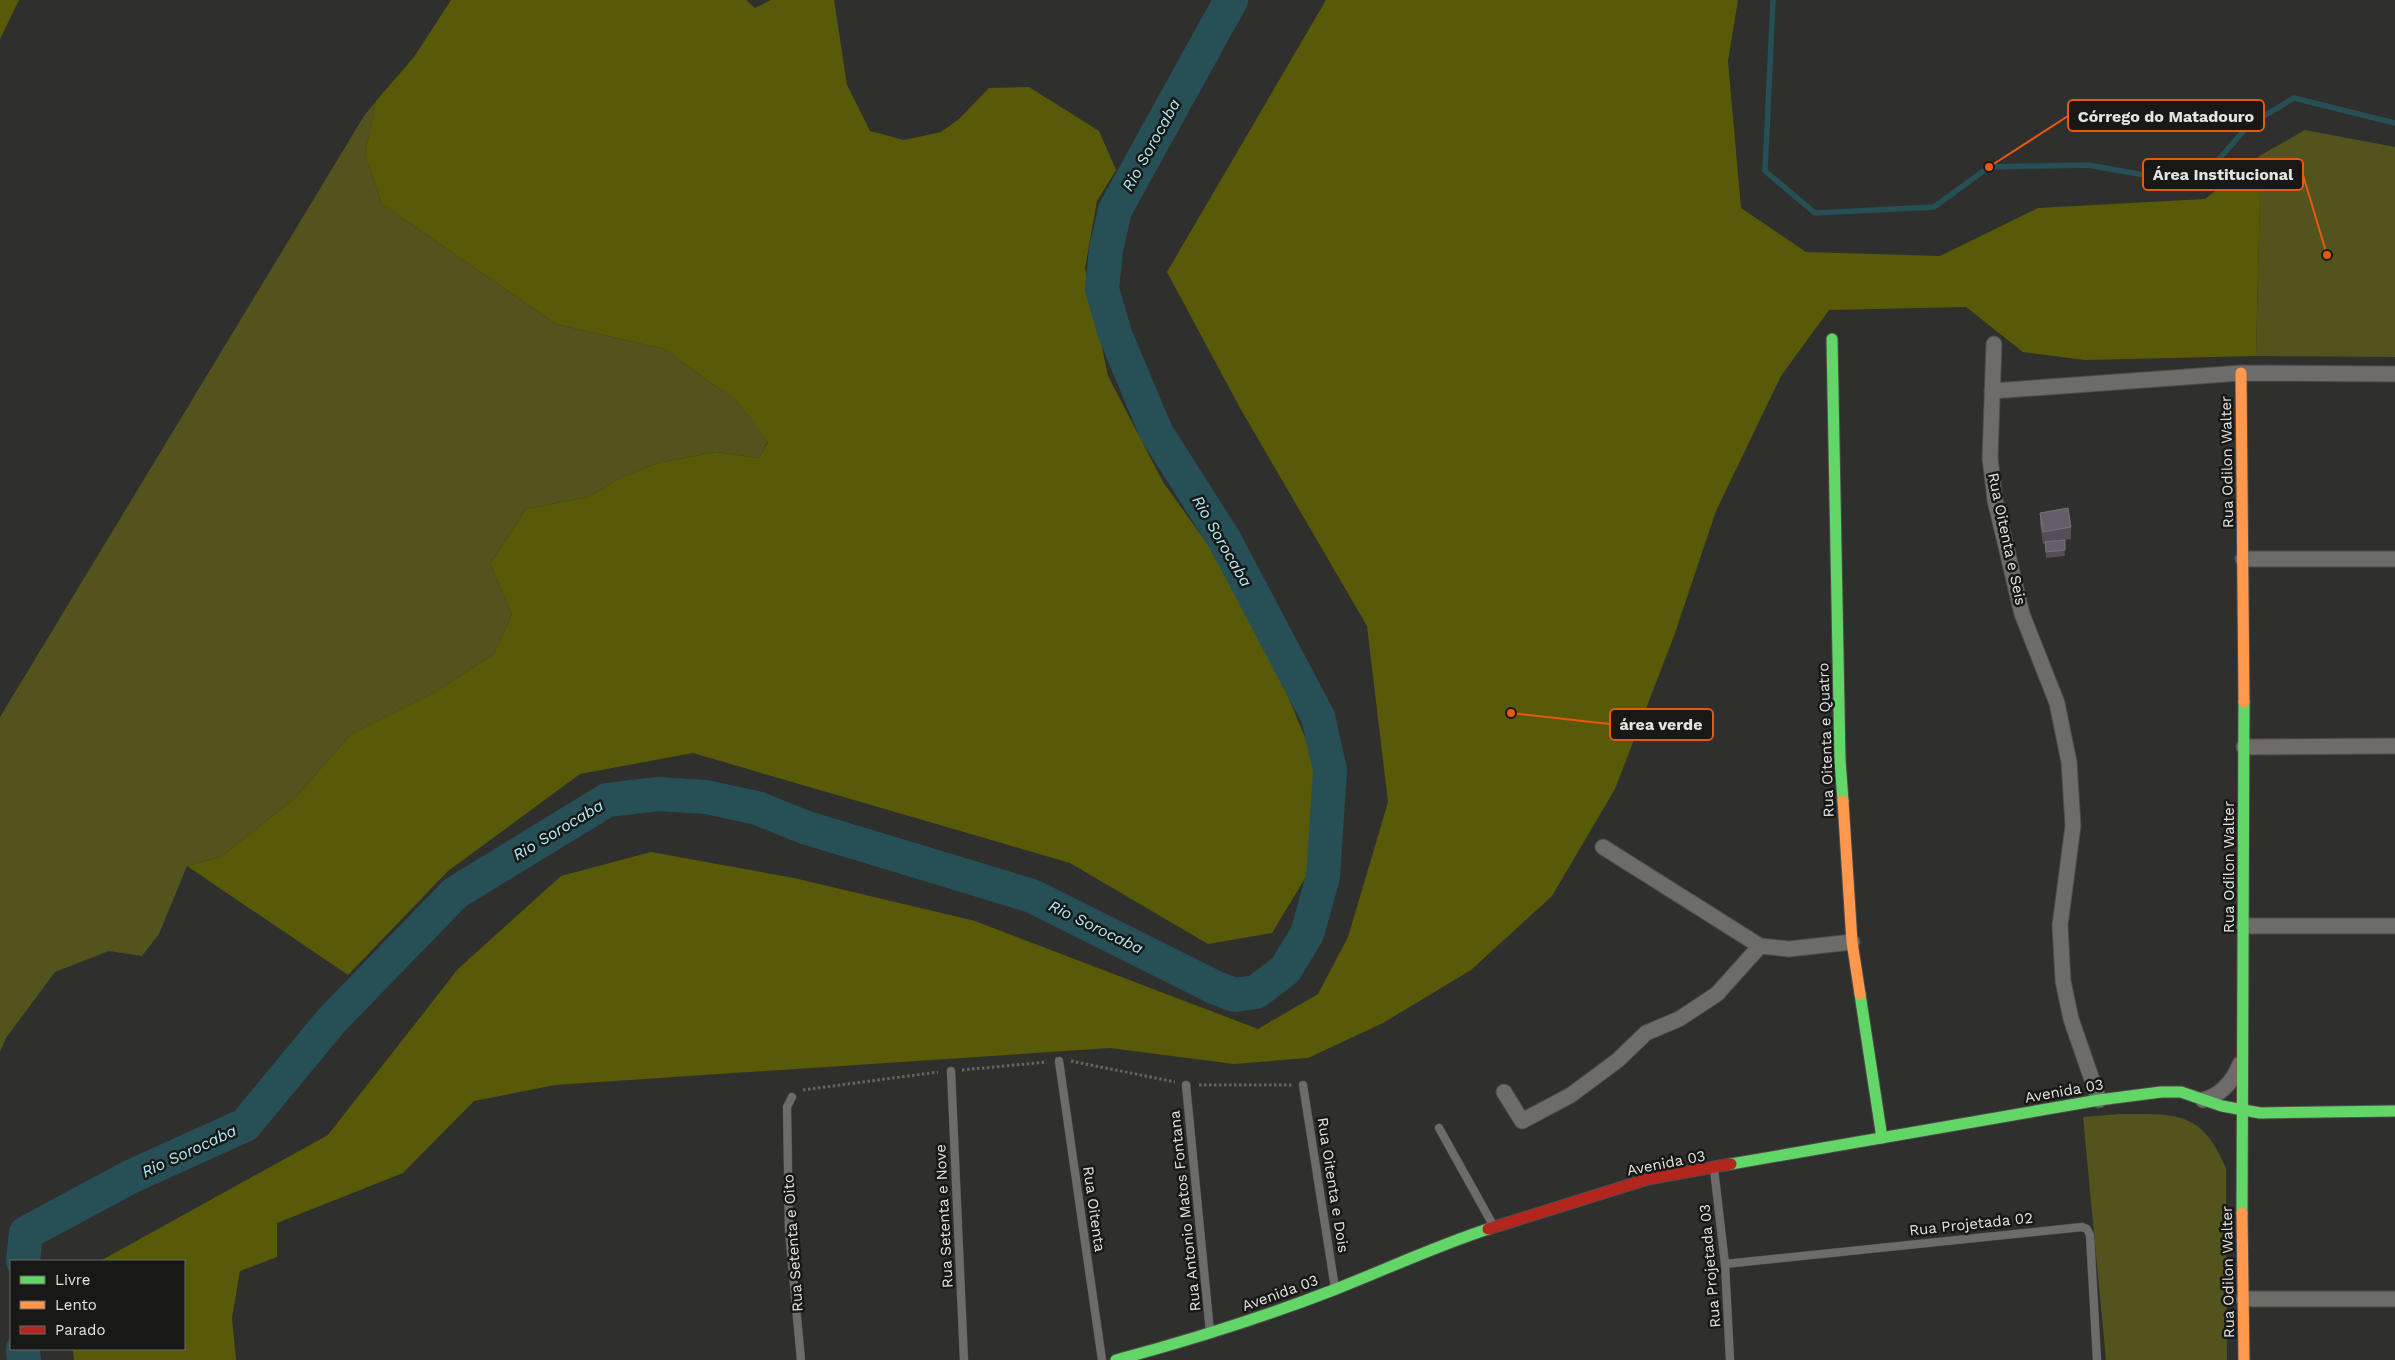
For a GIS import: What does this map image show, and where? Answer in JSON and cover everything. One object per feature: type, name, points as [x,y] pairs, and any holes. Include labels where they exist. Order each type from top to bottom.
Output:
[{"type":"street","name":"Rua Oitenta e Quatro","points":[[1832,339],[1840,760],[1852,942],[1882,1138]]},
{"type":"street","name":"Rua Oitenta e Seis","points":[[1994,344],[1990,458],[1995,500],[2022,614],[2057,703],[2069,762],[2074,826],[2060,925],[2063,981],[2071,1019],[2099,1100]]},
{"type":"street","points":[[1992,391],[2240,373],[2395,374]]},
{"type":"street","name":"Rua Odilon Walter","points":[[2240,373],[2244,747],[2241,1109],[2244,1360]]},
{"type":"street","points":[[2243,559],[2395,559]]},
{"type":"street","points":[[2244,747],[2395,746]]},
{"type":"street","points":[[1603,847],[1760,946],[1789,949],[1852,942]]},
{"type":"street","points":[[2244,926],[2395,926]]},
{"type":"street","points":[[1504,1092],[1522,1121],[1551,1106],[1618,1060],[1646,1033],[1679,1018],[1718,994],[1760,946]]},
{"type":"street","points":[[2203,1100],[2223,1090],[2235,1076],[2242,1061]]},
{"type":"street","name":"Avenida 03","points":[[1116,1360],[1211,1334],[1336,1289],[1454,1240],[1648,1180],[2099,1100],[2161,1092],[2181,1092],[2222,1106],[2260,1112],[2395,1111]]},
{"type":"street","points":[[2244,1299],[2395,1299]]},
{"type":"lane","name":"Rua Oitenta","points":[[1059,1061],[1102,1360]]},
{"type":"lane","name":"Rua Setenta e Nove","points":[[951,1071],[964,1360]]},
{"type":"lane","name":"Rua Antonio Matos Fontana","points":[[1186,1085],[1211,1334]]},
{"type":"lane","name":"Rua Oitenta e Dois","points":[[1303,1085],[1336,1289]]},
{"type":"lane","name":"Rua Setenta e Oito","points":[[792,1096],[787,1107],[789,1231],[801,1360]]},
{"type":"lane","points":[[1439,1128],[1494,1227]]},
{"type":"lane","name":"Rua Projetada 03","points":[[1714,1169],[1726,1264],[1730,1360]]},
{"type":"lane","name":"Rua Projetada 02","points":[[1726,1264],[2082,1227],[2087,1229],[2090,1235],[2097,1360]]},
{"type":"shaded area","points":[[0,0],[19,0],[0,39]]},
{"type":"shaded area","points":[[451,0],[746,0],[755,8],[771,0],[834,0],[847,85],[870,131],[904,140],[941,132],[959,119],[989,88],[1029,87],[1099,131],[1116,170],[1097,201],[1085,268],[1108,376],[1163,482],[1211,549],[1267,647],[1318,768],[1307,875],[1272,933],[1208,944],[1070,863],[693,753],[580,774],[448,871],[348,975],[187,866],[221,857],[295,798],[351,734],[437,691],[494,654],[512,614],[490,564],[526,509],[588,497],[622,477],[658,463],[716,452],[759,458],[768,442],[738,402],[664,349],[556,324],[382,204],[365,154],[376,101],[414,57]]},
{"type":"shaded area","points":[[1326,0],[1738,0],[1728,61],[1741,208],[1806,252],[1940,256],[2038,208],[2205,199],[2261,155],[2256,356],[2085,360],[2023,352],[1966,307],[1829,310],[1781,376],[1716,511],[1674,636],[1615,789],[1552,896],[1471,970],[1383,1023],[1308,1058],[1234,1064],[1110,1048],[555,1085],[474,1101],[403,1173],[277,1223],[277,1257],[240,1271],[232,1318],[236,1360],[74,1360],[73,1350],[185,1350],[185,1260],[102,1260],[328,1135],[458,969],[561,876],[651,852],[794,878],[975,921],[1258,1029],[1318,994],[1348,937],[1388,802],[1367,626],[1240,408],[1167,272]]},
{"type":"shaded area","points":[[376,101],[365,154],[382,204],[556,324],[664,349],[738,402],[768,441],[759,458],[716,452],[658,463],[622,477],[588,497],[526,509],[490,564],[512,614],[494,654],[437,691],[351,734],[295,798],[221,857],[187,866],[159,934],[142,956],[109,951],[55,972],[6,1038],[0,1052],[0,717],[364,116]]},
{"type":"shaded area","points":[[2305,130],[2395,147],[2395,357],[2256,356],[2261,155]]},
{"type":"shaded area","points":[[2121,1114],[2173,1116],[2197,1126],[2217,1149],[2226,1168],[2227,1360],[2106,1360],[2083,1117]]},
{"type":"building","points":[[2068,508],[2071,527],[2043,532],[2040,513]]},
{"type":"building","points":[[2065,540],[2065,550],[2046,552],[2045,542]]},
{"type":"waterway","name":"Rio Sorocaba","points":[[23,1260],[26,1233],[130,1177],[245,1125],[332,1020],[455,893],[607,800],[658,794],[706,797],[757,808],[804,827],[1032,896],[1216,988],[1235,995],[1256,992],[1285,970],[1307,934],[1323,877],[1330,770],[1318,717],[1224,539],[1156,432],[1115,334],[1102,289],[1106,250],[1115,210],[1231,0]]},
{"type":"waterway","points":[[1773,0],[1765,171],[1815,213],[1934,207],[1989,167],[2088,165],[2189,183],[2203,177],[2249,125],[2294,98],[2395,123]]},
{"type":"waterway","name":"Rio Sorocaba","points":[[23,1350],[24,1360]]},
{"type":"traffic: fast","points":[[1832,339],[1840,760],[1843,801]]},
{"type":"traffic: fast","points":[[2242,1213],[2244,702]]},
{"type":"traffic: fast","points":[[1860,994],[1882,1138]]},
{"type":"traffic: fast","points":[[1731,1164],[2099,1100],[2161,1092],[2181,1092],[2222,1106],[2260,1113],[2395,1111]]},
{"type":"traffic: fast","points":[[1116,1360],[1200,1336],[1282,1309],[1488,1229]]},
{"type":"traffic: slow","points":[[2241,373],[2244,702]]},
{"type":"traffic: slow","points":[[1843,801],[1852,942],[1860,994]]},
{"type":"traffic: slow","points":[[2242,1213],[2244,1360]]},
{"type":"traffic: jam","points":[[1488,1229],[1648,1179],[1731,1164]]},
{"type":"place","name":"Córrego do Matadouro","points":[[1989,167]]},
{"type":"place","name":"Área Institucional","points":[[2327,255]]},
{"type":"place","name":"área verde","points":[[1511,713]]}]
